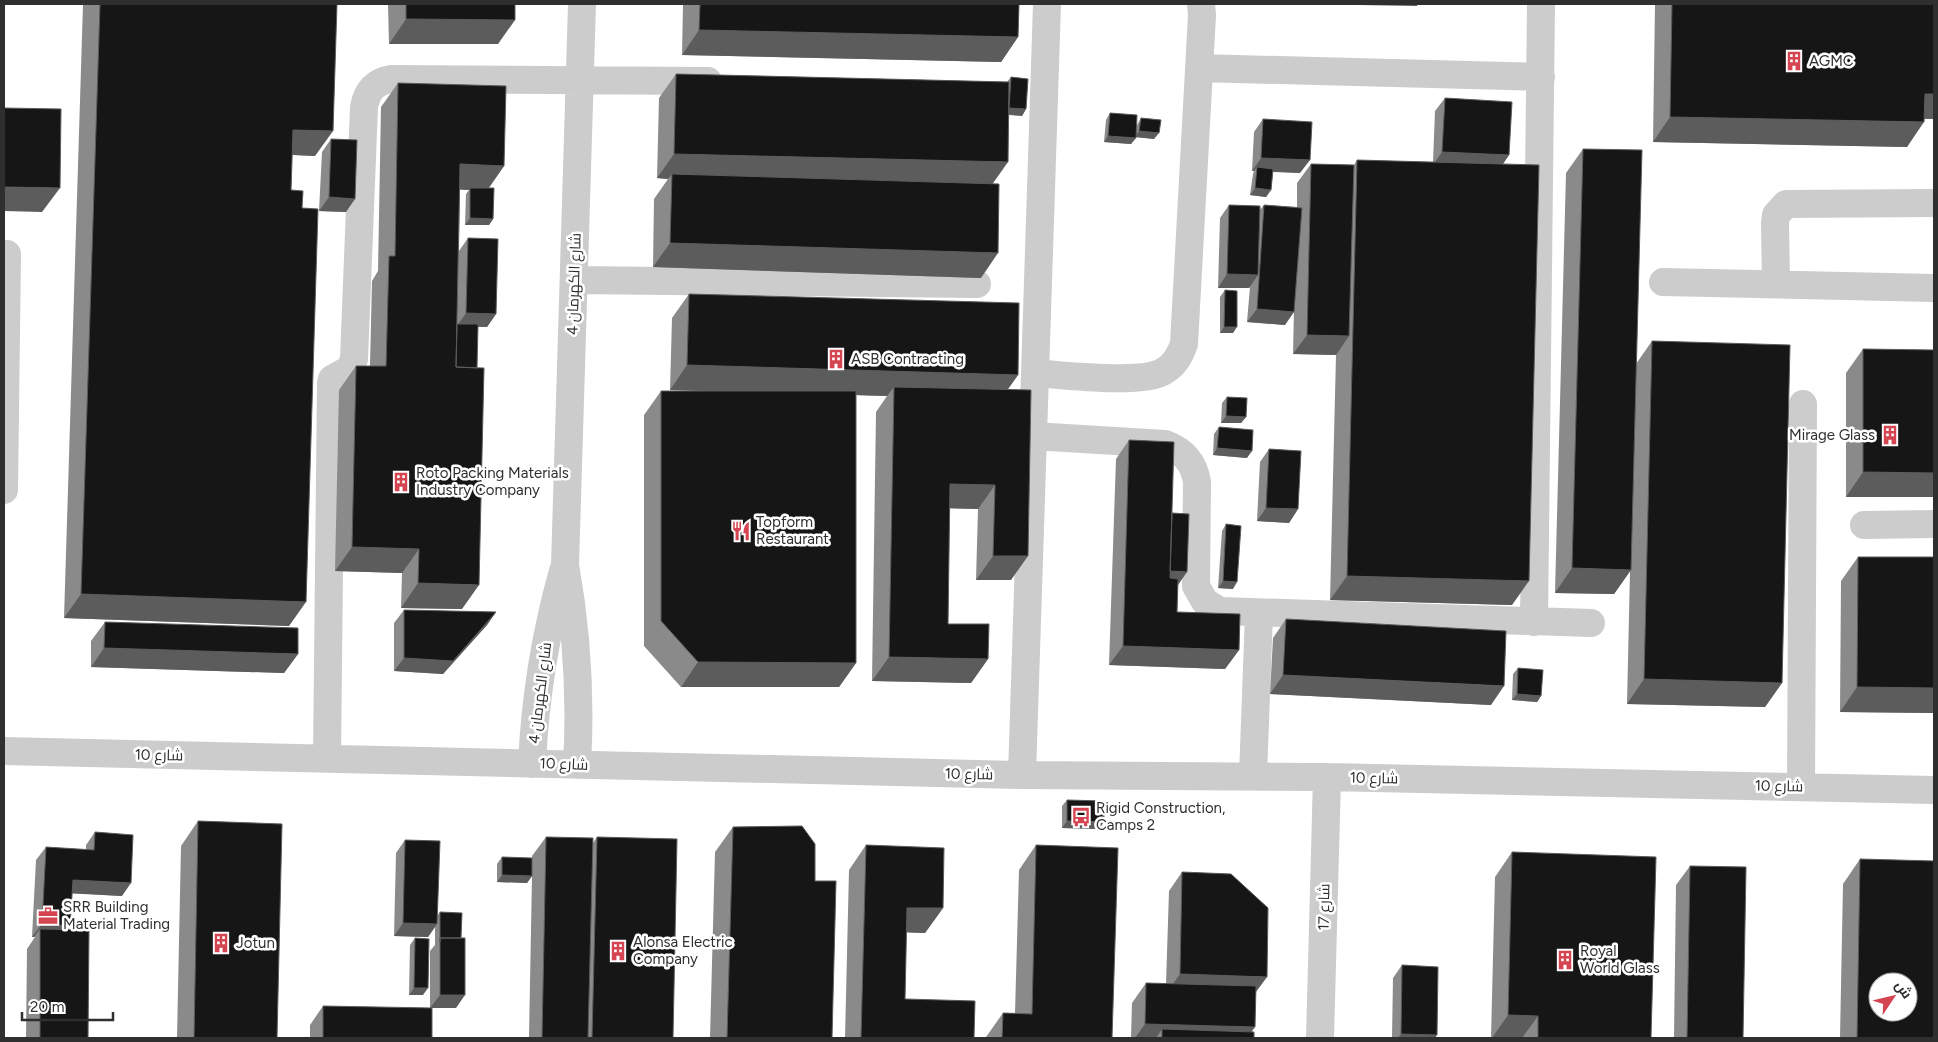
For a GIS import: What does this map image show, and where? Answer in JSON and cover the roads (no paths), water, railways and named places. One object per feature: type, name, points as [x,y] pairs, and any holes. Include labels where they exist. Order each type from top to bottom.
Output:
[{"type":"street","name":"شارع الكهرمان 4","points":[[577,765],[580,715],[579,664],[574,615],[565,565],[582,4]]},
{"type":"street","points":[[1022,776],[1047,4]]},
{"type":"street","points":[[1035,373],[1143,378],[1165,371],[1180,355],[1184,344],[1200,68],[1201,4]]},
{"type":"street","points":[[1534,622],[1541,4]]},
{"type":"street","points":[[1200,68],[1540,77]]},
{"type":"street","points":[[327,758],[331,383],[332,379],[350,369],[354,359],[365,99],[375,85],[391,79],[734,82]]},
{"type":"street","points":[[1776,284],[1774,223],[1776,215],[1786,204],[1934,203]]},
{"type":"street","points":[[4,490],[7,254]]},
{"type":"street","points":[[574,280],[977,284]]},
{"type":"street","points":[[1663,282],[1934,288]]},
{"type":"street","points":[[1801,787],[1803,404]]},
{"type":"street","points":[[1033,436],[1165,444],[1184,454],[1195,472],[1197,482],[1195,577],[1199,594],[1205,602],[1220,611],[1591,623]]},
{"type":"street","points":[[1864,525],[1934,524]]},
{"type":"street","name":"شارع الكهرمان 4","points":[[532,764],[538,683],[554,604],[565,565]]},
{"type":"street","points":[[1253,776],[1259,613]]},
{"type":"street","name":"شارع 10","points":[[4,751],[1022,776],[1327,777],[1934,790]]},
{"type":"street","name":"شارع 17","points":[[1320,1038],[1327,777]]},
{"type":"place","name":"AGMC","points":[[1794,61]]},
{"type":"place","name":"ASB Contracting","points":[[836,359]]},
{"type":"place","name":"Mirage Glass","points":[[1890,435]]},
{"type":"place","name":"Roto Packing Materials Industry Company","points":[[401,482]]},
{"type":"place","name":"Topform Restaurant","points":[[741,531]]},
{"type":"place","name":"Rigid Construction, Camps 2","points":[[1081,817]]},
{"type":"place","name":"SRR Building Material Trading","points":[[48,916]]},
{"type":"place","name":"Jotun","points":[[221,943]]},
{"type":"place","name":"Alonsa Electric Company","points":[[618,951]]},
{"type":"place","name":"Royal World Glass","points":[[1565,960]]}]
